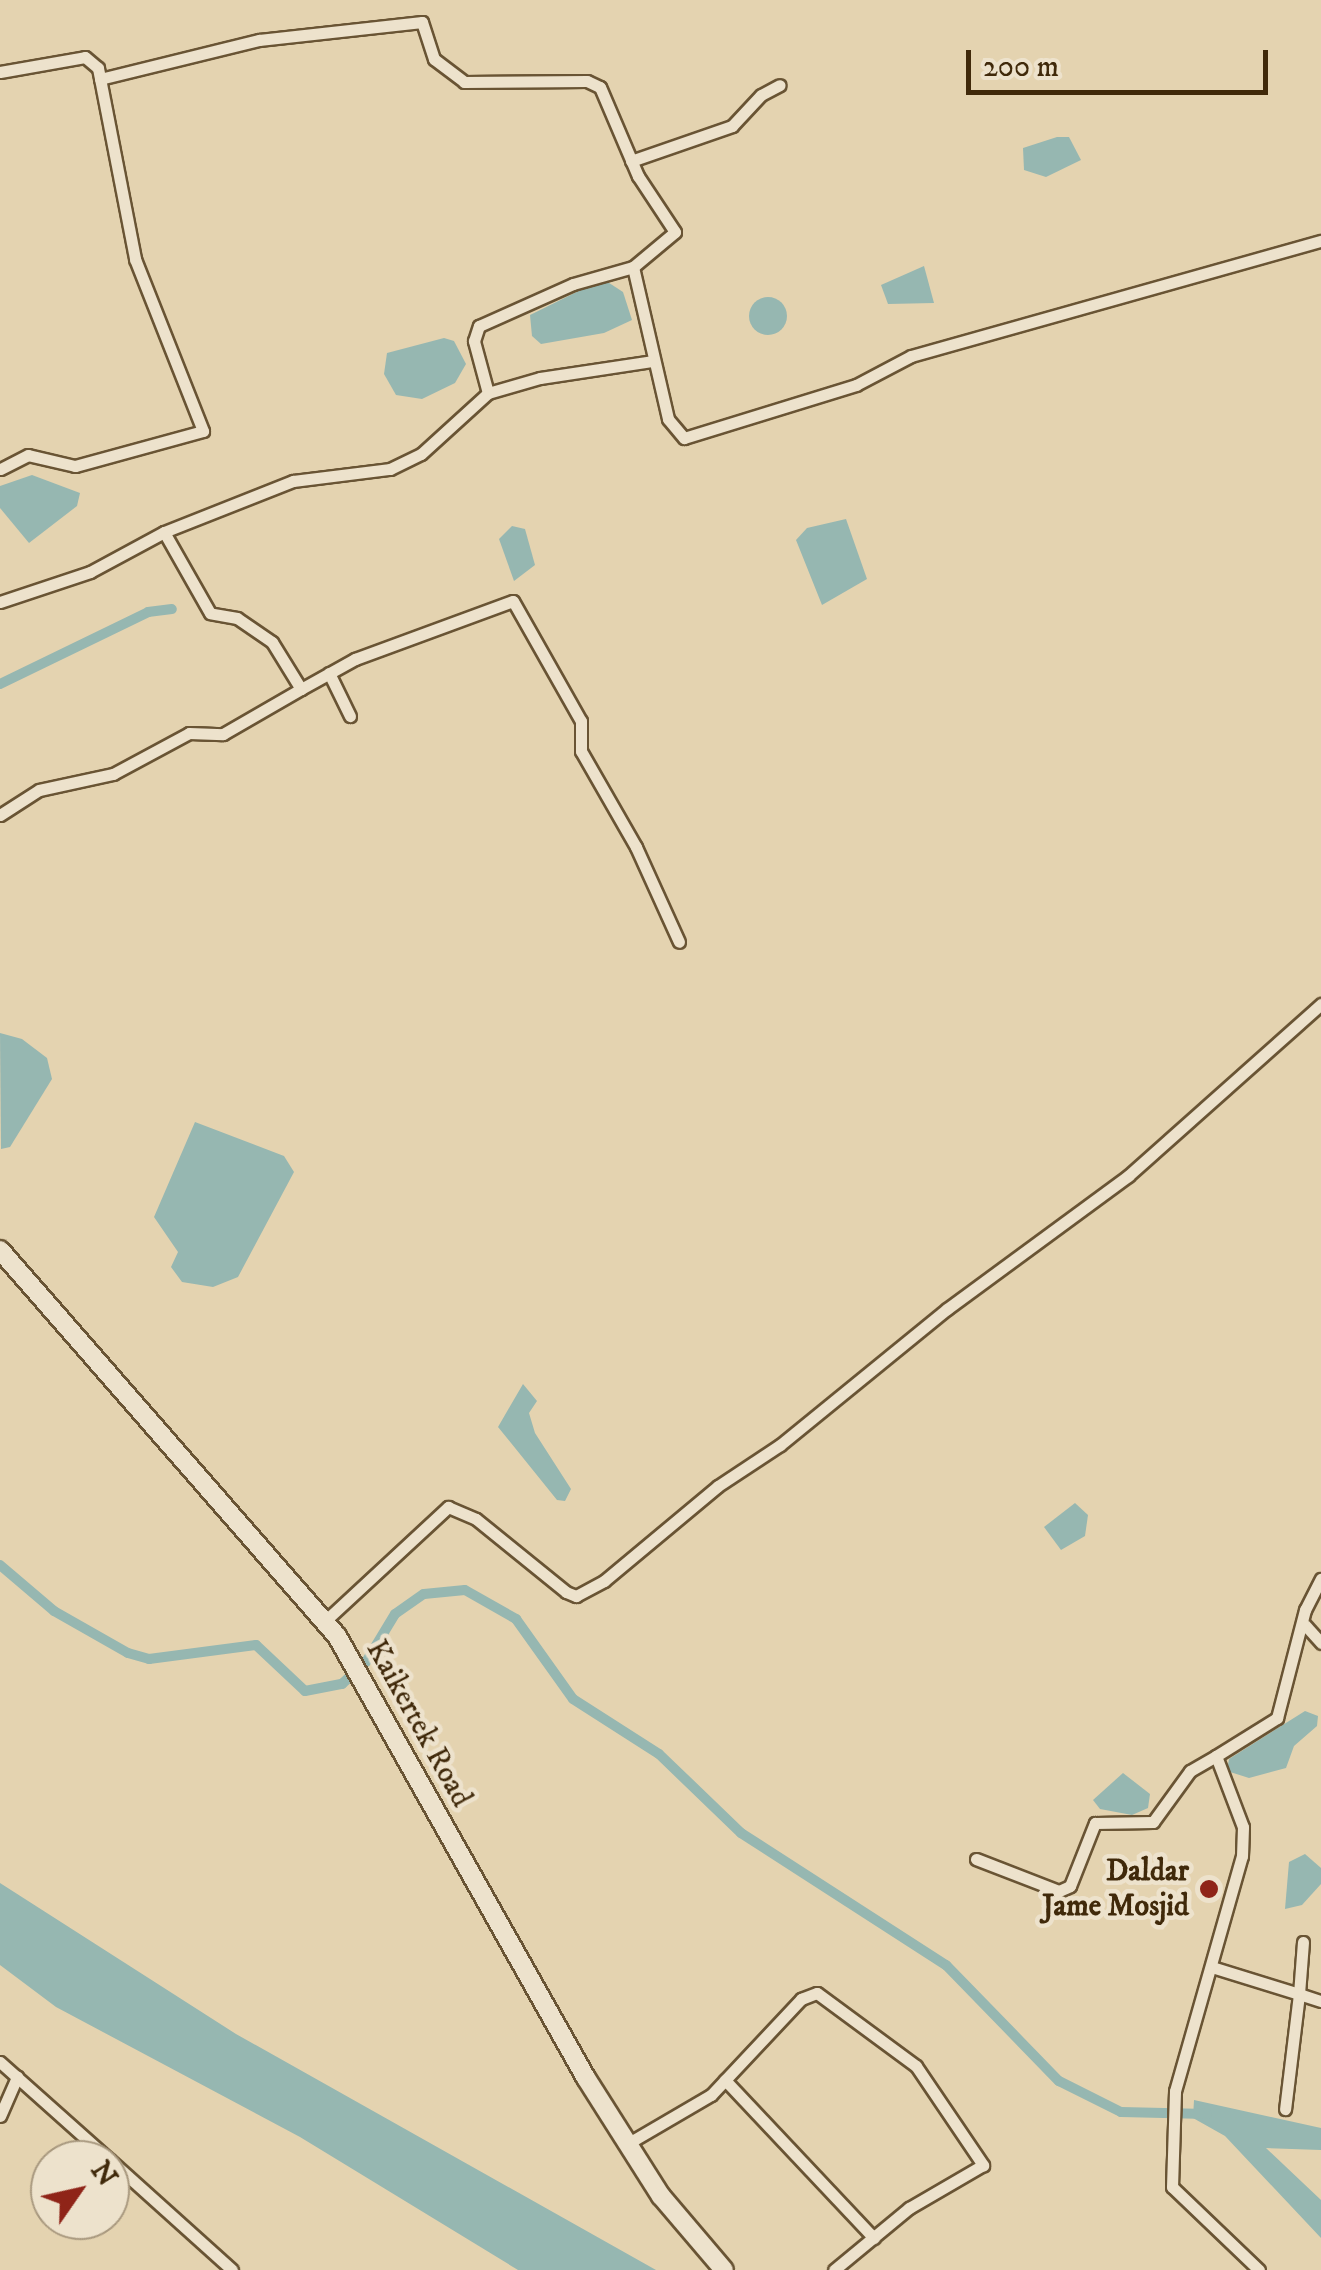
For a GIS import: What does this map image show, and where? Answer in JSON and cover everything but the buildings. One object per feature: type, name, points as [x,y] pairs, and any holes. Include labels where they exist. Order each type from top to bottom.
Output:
[{"type":"main road","name":"Kaikertek Road","points":[[0,1250],[331,1628],[380,1705],[486,1906],[627,2144],[687,2231],[724,2270]]},
{"type":"street","points":[[100,79],[258,40],[412,19],[428,27],[434,59],[445,72],[464,82],[587,81],[600,87],[631,161],[675,232],[633,266],[574,284],[480,326],[474,342],[488,393]]},
{"type":"street","points":[[0,72],[85,56],[100,79],[134,259],[203,431],[75,466],[28,455],[0,468]]},
{"type":"street","points":[[631,161],[732,126],[761,94],[780,85]]},
{"type":"street","points":[[633,266],[652,362],[674,433],[684,438],[856,385],[912,356],[1056,320],[1321,241]]},
{"type":"street","points":[[0,602],[90,572],[164,532],[293,481],[390,469],[421,454],[488,393],[540,378],[652,362]]},
{"type":"street","points":[[164,532],[210,613],[237,618],[272,642],[301,688]]},
{"type":"street","points":[[0,815],[39,790],[113,774],[189,733],[223,734],[329,673],[513,601],[581,721],[581,751],[636,846],[679,942]]},
{"type":"street","points":[[329,673],[350,716]]},
{"type":"street","points":[[331,1628],[448,1507],[476,1518],[576,1596],[604,1582],[718,1486],[780,1445],[947,1309],[1128,1176],[1321,1004]]},
{"type":"street","points":[[976,1859],[1060,1891],[1070,1886],[1095,1824],[1152,1822],[1190,1771],[1277,1718],[1305,1625],[1305,1610],[1321,1579]]},
{"type":"street","points":[[1305,1625],[1321,1643]]},
{"type":"street","points":[[1216,1756],[1243,1828],[1238,1886],[1176,2091],[1172,2187],[1259,2270]]},
{"type":"street","points":[[1285,2109],[1303,1942]]},
{"type":"street","points":[[1215,1968],[1321,2000]]},
{"type":"street","points":[[627,2144],[725,2080],[812,1994],[916,2066],[983,2165],[874,2238],[834,2270]]},
{"type":"street","points":[[0,2062],[88,2140]]},
{"type":"street","points":[[0,2116],[18,2077]]},
{"type":"street","points":[[725,2080],[874,2238]]},
{"type":"street","points":[[130,2178],[232,2270]]},
{"type":"water","points":[[1069,137],[1081,160],[1046,177],[1024,170],[1023,148]]},
{"type":"water","points":[[924,266],[934,303],[888,304],[881,285]]},
{"type":"water","points":[[603,279],[623,292],[632,320],[604,333],[541,344],[532,336],[530,315]]},
{"type":"water","points":[[768,297],[782,302],[787,316],[782,330],[768,335],[754,330],[749,316],[754,302]]},
{"type":"water","points":[[444,338],[454,341],[466,364],[455,383],[422,399],[396,395],[384,374],[387,353]]},
{"type":"water","points":[[32,475],[80,493],[77,506],[29,543],[0,508],[0,486]]},
{"type":"water","points":[[846,519],[867,579],[822,605],[796,540],[807,528]]},
{"type":"water","points":[[512,526],[525,529],[535,565],[514,581],[499,539]]},
{"type":"water","points":[[0,1033],[22,1039],[47,1058],[52,1079],[10,1147],[1,1149]]},
{"type":"water","points":[[195,1122],[284,1156],[294,1172],[238,1277],[213,1287],[182,1282],[171,1267],[178,1252],[154,1217]]},
{"type":"water","points":[[523,1384],[537,1401],[529,1413],[535,1433],[571,1489],[565,1501],[557,1500],[498,1427]]},
{"type":"water","points":[[1075,1503],[1088,1515],[1085,1536],[1061,1550],[1044,1527]]},
{"type":"water","points":[[1305,1711],[1318,1716],[1317,1726],[1294,1746],[1286,1768],[1249,1778],[1227,1771],[1229,1759]]},
{"type":"water","points":[[1123,1773],[1150,1794],[1148,1808],[1132,1815],[1100,1809],[1093,1800]]},
{"type":"water","points":[[1305,1854],[1321,1868],[1321,1884],[1302,1905],[1285,1909],[1289,1862]]},
{"type":"water","points":[[0,1883],[236,2034],[656,2270],[518,2270],[300,2137],[56,2007],[0,1965]]},
{"type":"water","points":[[1194,2100],[1321,2128],[1321,2150],[1266,2148],[1321,2200],[1321,2238],[1225,2136],[1193,2118]]},
{"type":"waterway","points":[[0,684],[148,612],[172,609]]},
{"type":"waterway","points":[[0,1565],[54,1611],[128,1653],[149,1659],[256,1645],[305,1691],[342,1684],[366,1662],[395,1614],[424,1594],[465,1590],[516,1619],[573,1699],[659,1754],[741,1833],[946,1965],[1059,2081],[1121,2112],[1207,2114]]},
{"type":"place","name":"Daldar Jame Mosjid","points":[[1209,1889]]}]
